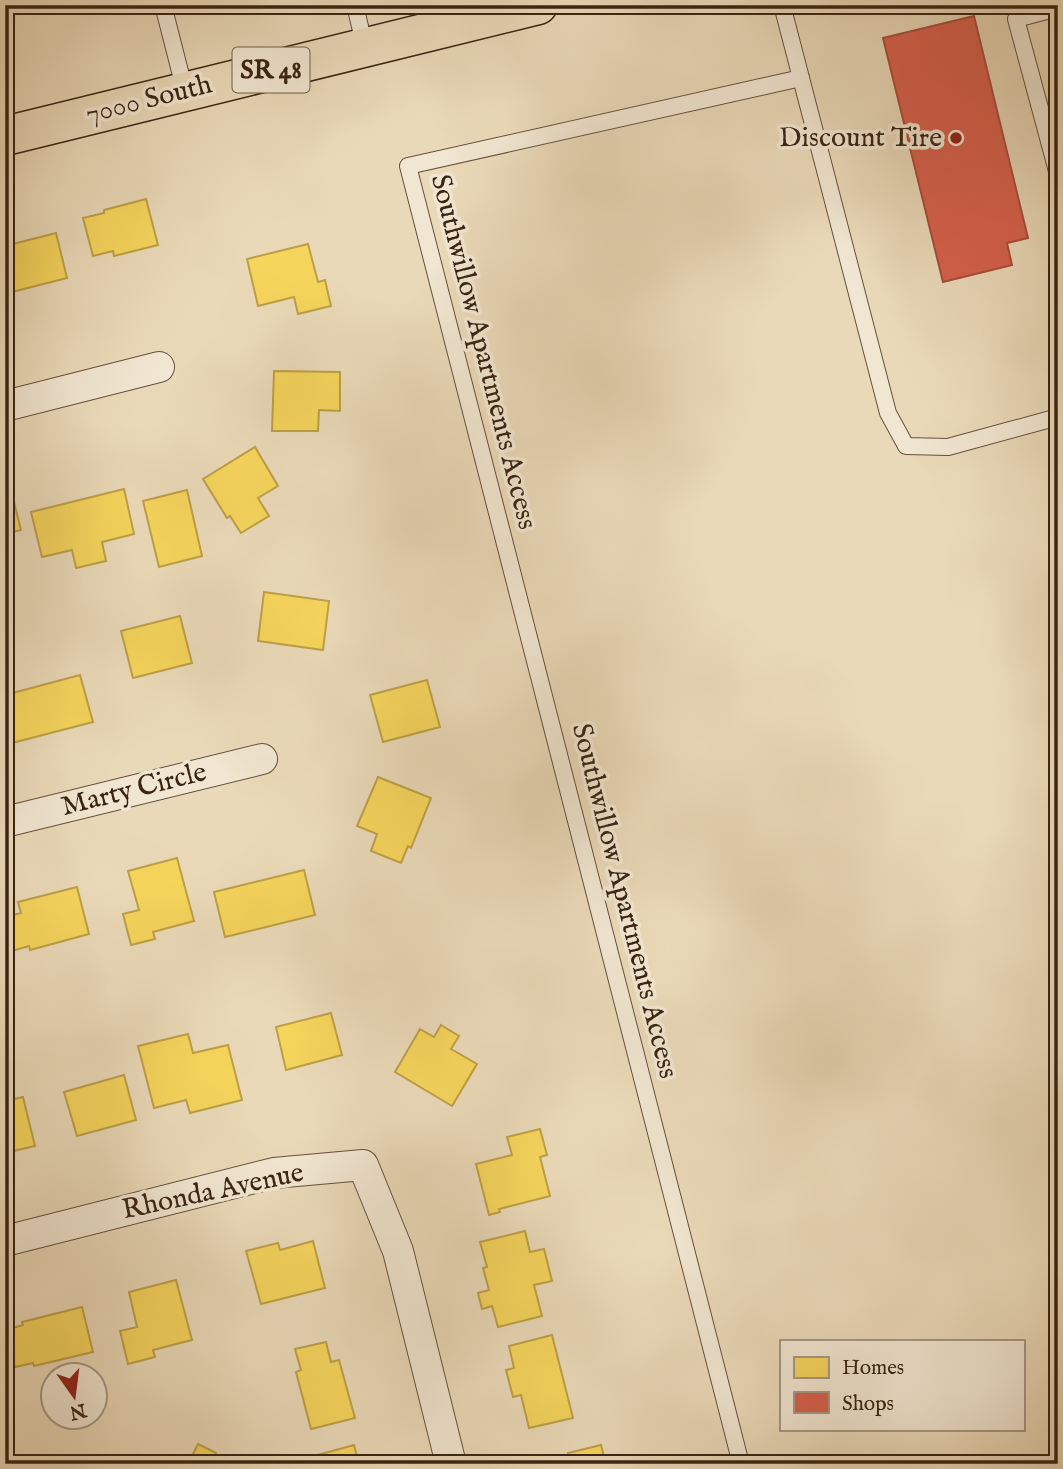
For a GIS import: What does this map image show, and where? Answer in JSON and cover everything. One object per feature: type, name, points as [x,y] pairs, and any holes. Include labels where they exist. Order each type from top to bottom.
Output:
[{"type":"main road","name":"7000 South","points":[[5,136],[538,5]]},
{"type":"street","points":[[5,406],[159,368]]},
{"type":"street","name":"Marty Circle","points":[[5,822],[262,759]]},
{"type":"street","name":"Rhonda Avenue","points":[[5,1241],[274,1173],[363,1165],[398,1251],[451,1464]]},
{"type":"lane","points":[[163,5],[185,91]]},
{"type":"lane","points":[[355,5],[366,48]]},
{"type":"lane","points":[[782,5],[888,413],[906,446],[948,447],[1058,417]]},
{"type":"lane","points":[[1058,8],[1016,19],[1058,175]]},
{"type":"lane","name":"Southwillow Apartments Access","points":[[741,1464],[408,166],[802,78]]},
{"type":"building: Homes","points":[[146,199],[158,245],[114,256],[113,251],[93,256],[83,218]]},
{"type":"building: Homes","points":[[56,233],[67,278],[8,293],[5,285],[5,246]]},
{"type":"building: Homes","points":[[308,244],[318,282],[325,280],[331,306],[298,314],[294,297],[258,306],[247,259]]},
{"type":"building: Homes","points":[[274,371],[340,372],[340,411],[319,410],[318,431],[272,431]]},
{"type":"building: Homes","points":[[255,447],[278,486],[258,498],[269,516],[241,533],[230,516],[227,518],[203,479]]},
{"type":"building: Homes","points":[[10,486],[21,530],[5,534],[5,487]]},
{"type":"building: Homes","points":[[124,489],[134,534],[102,542],[106,561],[76,568],[72,550],[42,557],[31,512]]},
{"type":"building: Homes","points":[[187,490],[202,556],[159,567],[143,501]]},
{"type":"building: Homes","points":[[264,592],[329,601],[323,650],[258,641]]},
{"type":"building: Homes","points":[[180,616],[192,663],[133,678],[121,631]]},
{"type":"building: Homes","points":[[80,675],[93,722],[12,743],[5,718],[5,695]]},
{"type":"building: Homes","points":[[427,680],[440,727],[383,742],[370,695]]},
{"type":"building: Homes","points":[[378,777],[431,798],[411,848],[408,846],[401,863],[371,851],[377,834],[357,826]]},
{"type":"building: Homes","points":[[177,858],[194,921],[153,932],[155,939],[131,945],[123,914],[139,910],[128,871]]},
{"type":"building: Homes","points":[[304,870],[315,915],[225,937],[214,892]]},
{"type":"building: Homes","points":[[77,887],[89,934],[30,950],[29,946],[12,951],[5,928],[5,917],[21,913],[18,902]]},
{"type":"building: Homes","points":[[331,1013],[342,1055],[286,1070],[276,1027]]},
{"type":"building: Homes","points":[[441,1025],[459,1036],[451,1049],[477,1064],[452,1106],[395,1072],[420,1029],[434,1037]]},
{"type":"building: Homes","points":[[188,1034],[193,1053],[228,1045],[242,1100],[190,1113],[186,1100],[154,1108],[138,1046]]},
{"type":"building: Homes","points":[[124,1075],[136,1120],[77,1136],[64,1092]]},
{"type":"building: Homes","points":[[23,1097],[35,1146],[5,1153],[5,1101]]},
{"type":"building: Homes","points":[[540,1129],[547,1155],[540,1157],[550,1196],[499,1209],[500,1212],[489,1215],[476,1164],[512,1155],[507,1137]]},
{"type":"building: Homes","points":[[525,1231],[530,1252],[544,1249],[552,1281],[534,1285],[542,1316],[498,1327],[492,1306],[482,1309],[478,1293],[489,1290],[483,1268],[487,1267],[480,1242]]},
{"type":"building: Homes","points":[[313,1241],[325,1288],[261,1304],[246,1251],[278,1243],[280,1250]]},
{"type":"building: Homes","points":[[176,1280],[192,1340],[153,1350],[155,1357],[128,1364],[120,1331],[137,1327],[129,1292]]},
{"type":"building: Homes","points":[[82,1307],[93,1352],[59,1360],[38,1360],[38,1365],[34,1366],[33,1363],[15,1367],[5,1330],[23,1325],[22,1322]]},
{"type":"building: Homes","points":[[552,1335],[573,1418],[529,1428],[521,1395],[513,1397],[506,1370],[514,1368],[509,1346]]},
{"type":"building: Homes","points":[[326,1342],[331,1362],[339,1360],[355,1418],[311,1429],[296,1372],[301,1370],[295,1349]]},
{"type":"building: Homes","points":[[198,1444],[216,1453],[210,1464],[188,1464]]},
{"type":"building: Homes","points":[[354,1445],[359,1464],[316,1464],[314,1456]]},
{"type":"building: Homes","points":[[601,1445],[606,1464],[571,1464],[568,1453]]},
{"type":"building: Shops","name":"Discount Tire","points":[[974,16],[1028,238],[1007,243],[1012,265],[943,282],[883,38]]},
{"type":"place","name":"Discount Tire","points":[[956,138]]}]
